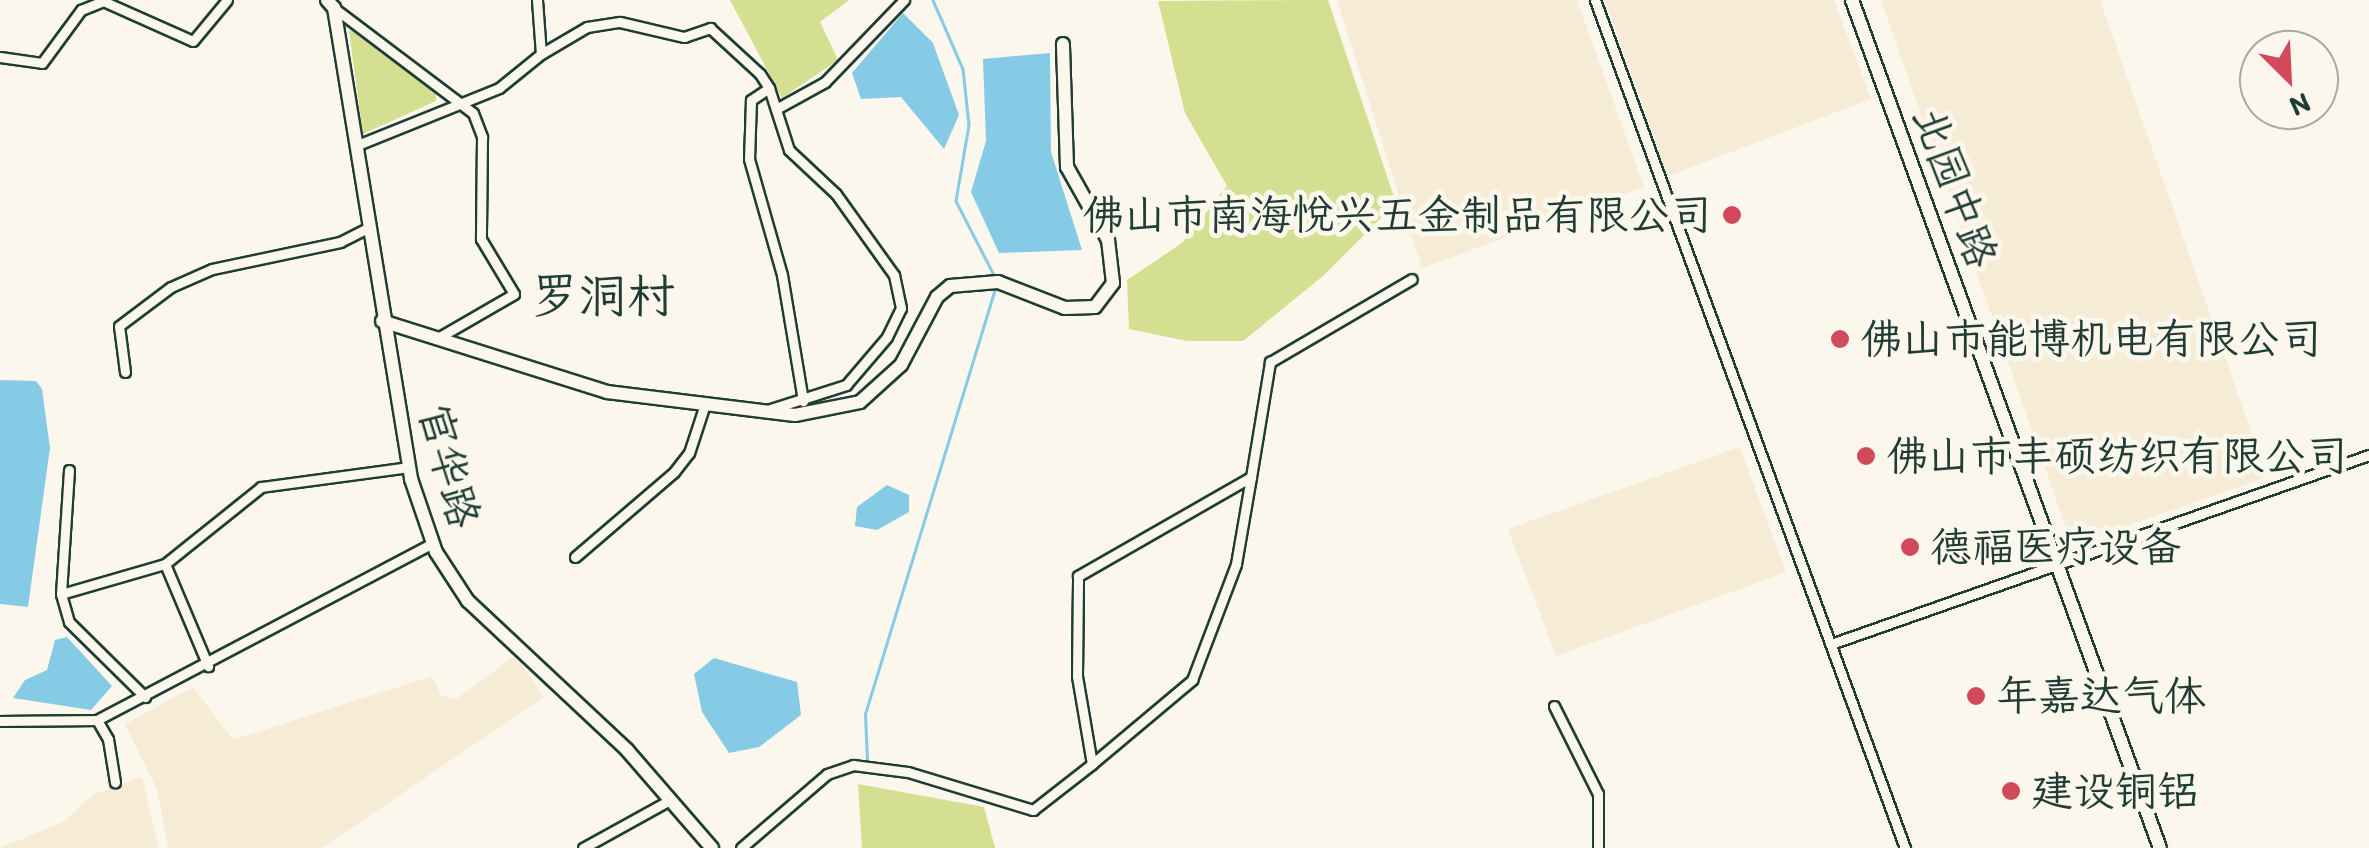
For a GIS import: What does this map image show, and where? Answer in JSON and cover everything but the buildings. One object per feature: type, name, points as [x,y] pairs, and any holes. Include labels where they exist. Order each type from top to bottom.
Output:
[{"type":"street","points":[[0,57],[42,63],[82,10],[103,1],[193,41],[227,0]]},
{"type":"street","points":[[537,0],[542,54]]},
{"type":"street","points":[[776,109],[824,82],[904,0]]},
{"type":"street","points":[[1596,0],[1905,848]]},
{"type":"street","name":"北园中路","points":[[1852,0],[2169,848]]},
{"type":"street","name":"北园中路","points":[[1861,0],[2062,560],[2160,848]]},
{"type":"street","points":[[331,4],[474,113],[482,136],[480,239],[514,294],[436,339]]},
{"type":"street","name":"官华路","points":[[331,4],[409,467],[433,542],[468,601],[627,750],[712,848]]},
{"type":"street","points":[[356,146],[499,88],[586,26],[620,22],[684,37],[710,28],[769,88],[789,150],[836,194],[894,275],[900,308],[887,337],[846,385],[762,412]]},
{"type":"street","points":[[382,321],[607,392],[704,407],[795,415],[860,402],[902,364],[937,297],[950,286],[995,282],[1064,308],[1095,307],[1113,283],[1108,240],[1066,167],[1063,44]]},
{"type":"street","points":[[769,88],[752,100],[749,159],[779,259],[802,400]]},
{"type":"street","points":[[126,372],[119,326],[171,287],[212,269],[317,250],[368,228]]},
{"type":"street","points":[[741,848],[827,774],[854,766],[908,772],[1033,810],[1192,680],[1236,564],[1270,362],[1412,280]]},
{"type":"street","points":[[574,556],[674,472],[690,453],[704,407]]},
{"type":"street","points":[[1830,644],[2369,455]]},
{"type":"street","points":[[61,594],[165,564],[262,487],[409,467]]},
{"type":"street","points":[[69,470],[61,594],[69,622],[145,697]]},
{"type":"street","points":[[1092,764],[1077,676],[1078,576],[1252,477]]},
{"type":"street","points":[[0,722],[97,720],[208,666],[433,542]]},
{"type":"street","points":[[165,564],[208,666]]},
{"type":"street","points":[[1554,706],[1598,794],[1598,848]]},
{"type":"street","points":[[97,720],[115,782]]},
{"type":"street","points":[[583,848],[670,800]]},
{"type":"shaded area","points":[[1337,0],[1577,0],[1644,187],[1422,268]]},
{"type":"shaded area","points":[[1605,0],[1834,0],[1871,99],[1668,176]]},
{"type":"shaded area","points":[[1881,0],[2100,0],[2267,477],[2072,545]]},
{"type":"shaded area","points":[[1740,447],[1786,572],[1556,656],[1508,529]]},
{"type":"shaded area","points":[[516,655],[544,697],[322,848],[168,848],[157,789],[125,724],[193,687],[233,740],[432,676],[441,695],[456,699]]},
{"type":"shaded area","points":[[142,777],[159,848],[0,848],[63,822],[93,794]]},
{"type":"green space","points":[[730,0],[849,0],[820,22],[838,60],[782,98]]},
{"type":"green space","points":[[1328,0],[1396,203],[1323,276],[1243,341],[1187,341],[1129,329],[1127,280],[1182,243],[1227,186],[1185,113],[1158,1]]},
{"type":"green space","points":[[355,29],[436,91],[436,101],[363,134],[349,31]]},
{"type":"green space","points":[[858,784],[984,807],[995,848],[862,848]]},
{"type":"water","points":[[903,13],[933,43],[959,115],[944,149],[901,97],[861,99],[852,73]]},
{"type":"water","points":[[1050,53],[1051,152],[1082,250],[999,253],[971,192],[986,141],[983,59]]},
{"type":"water","points":[[0,380],[36,381],[42,389],[50,448],[28,607],[0,604]]},
{"type":"water","points":[[887,485],[909,495],[909,512],[877,530],[855,526],[857,507]]},
{"type":"water","points":[[67,637],[112,686],[91,710],[13,698],[25,680],[47,670],[55,640]]},
{"type":"water","points":[[714,658],[797,682],[801,715],[759,747],[729,753],[702,712],[694,674]]},
{"type":"waterway","points":[[933,0],[963,69],[969,125],[956,201],[994,275]]},
{"type":"waterway","points":[[867,760],[865,714],[995,288]]},
{"type":"place","name":"佛山市南海悦兴五金制品有限公司","points":[[1732,215]]},
{"type":"place","name":"佛山市能博机电有限公司","points":[[1840,339]]},
{"type":"place","name":"佛山市丰硕纺织有限公司","points":[[1866,456]]},
{"type":"place","name":"德福医疗设备","points":[[1910,547]]},
{"type":"place","name":"年嘉达气体","points":[[1976,696]]},
{"type":"place","name":"建设铜铝","points":[[2011,791]]},
{"type":"district","name":"罗洞村","points":[[603,296]]}]
